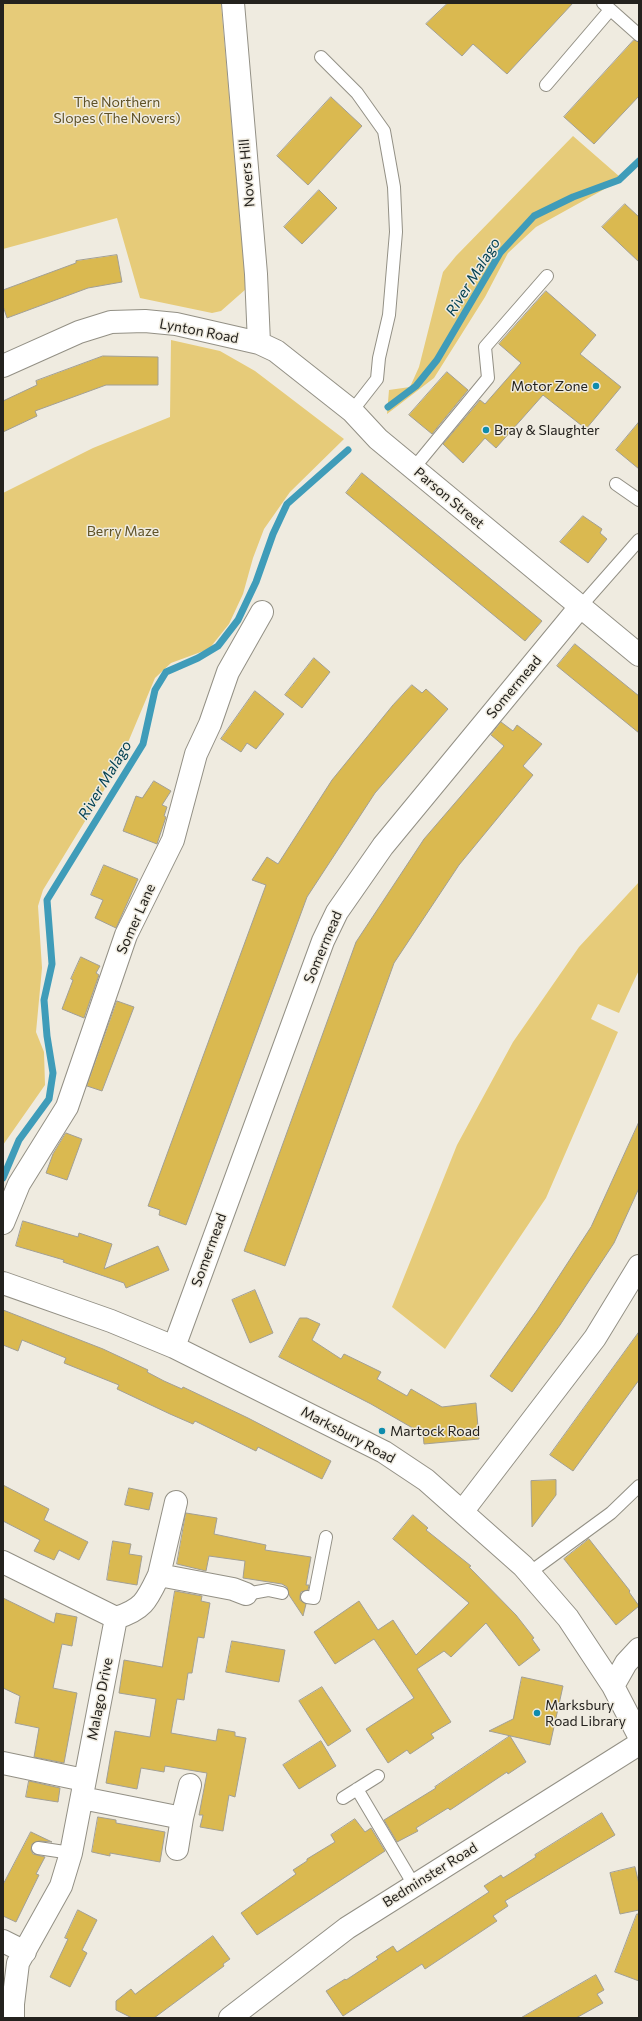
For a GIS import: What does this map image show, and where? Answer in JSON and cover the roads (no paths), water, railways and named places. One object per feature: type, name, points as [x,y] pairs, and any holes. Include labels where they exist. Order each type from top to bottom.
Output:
[{"type":"street","name":"Novers Hill","points":[[233,3],[256,274],[259,343]]},
{"type":"street","name":"Lynton Road","points":[[3,366],[79,332],[111,322],[145,321],[176,324],[259,343]]},
{"type":"street","name":"Parson Street","points":[[259,343],[276,351],[352,411],[378,439],[413,469],[639,655]]},
{"type":"street","name":"Somermead","points":[[174,1347],[323,941],[337,912],[383,846],[580,607]]},
{"type":"street","name":"Somer Lane","points":[[3,1223],[19,1184],[67,1107],[126,935],[173,840],[196,754],[210,724],[228,672],[262,612]]},
{"type":"street","points":[[462,1512],[595,1338],[639,1266]]},
{"type":"street","name":"Marksbury Road","points":[[3,1283],[111,1321],[174,1347],[384,1452],[426,1480],[529,1573],[568,1618],[613,1686],[637,1747]]},
{"type":"street","points":[[3,1562],[116,1618],[130,1613],[146,1602],[159,1575],[176,1502]]},
{"type":"street","points":[[159,1575],[233,1589],[246,1594]]},
{"type":"street","name":"Malago Drive","points":[[13,2018],[12,2004],[18,1963],[61,1886],[71,1853],[116,1618]]},
{"type":"street","points":[[613,1686],[626,1662],[639,1649]]},
{"type":"street","name":"Bedminster Road","points":[[230,2018],[347,1928],[637,1747]]},
{"type":"street","points":[[3,1763],[83,1789],[182,1818]]},
{"type":"street","points":[[177,1849],[182,1818],[190,1785]]},
{"type":"street","points":[[3,1941],[25,1952]]},
{"type":"lane","points":[[546,85],[607,6],[639,35]]},
{"type":"lane","points":[[321,57],[357,92],[384,131],[394,187],[396,232],[389,315],[377,379],[352,411]]},
{"type":"lane","points":[[413,469],[488,378],[485,347],[547,276]]},
{"type":"lane","points":[[616,484],[639,500]]},
{"type":"lane","points":[[580,607],[639,540]]},
{"type":"lane","points":[[529,1573],[611,1513],[639,1486]]},
{"type":"lane","points":[[307,1597],[314,1598],[326,1537]]},
{"type":"lane","points":[[246,1594],[268,1590],[282,1593]]},
{"type":"lane","points":[[343,1798],[378,1776]]},
{"type":"lane","points":[[357,1789],[414,1885]]},
{"type":"lane","points":[[38,1848],[71,1853]]},
{"type":"waterway","name":"River Malago","points":[[388,407],[416,386],[437,360],[500,253],[534,216],[573,197],[619,180],[639,161]]},
{"type":"waterway","name":"River Malago","points":[[3,1178],[19,1140],[49,1099],[53,1073],[47,1036],[44,1000],[52,964],[47,900],[143,744],[155,690],[166,672],[198,658],[218,646],[238,620],[256,582],[273,534],[287,504],[348,450]]},
{"type":"place","name":"Motor Zone","points":[[596,386]]},
{"type":"place","name":"Bray & Slaughter","points":[[486,430]]},
{"type":"place","name":"Martock Road","points":[[382,1431]]},
{"type":"place","name":"Marksbury Road Library","points":[[537,1713]]},
{"type":"park label","name":"The Northern Slopes (The Novers)","points":[[117,110]]},
{"type":"park label","name":"Berry Maze","points":[[123,531]]}]
